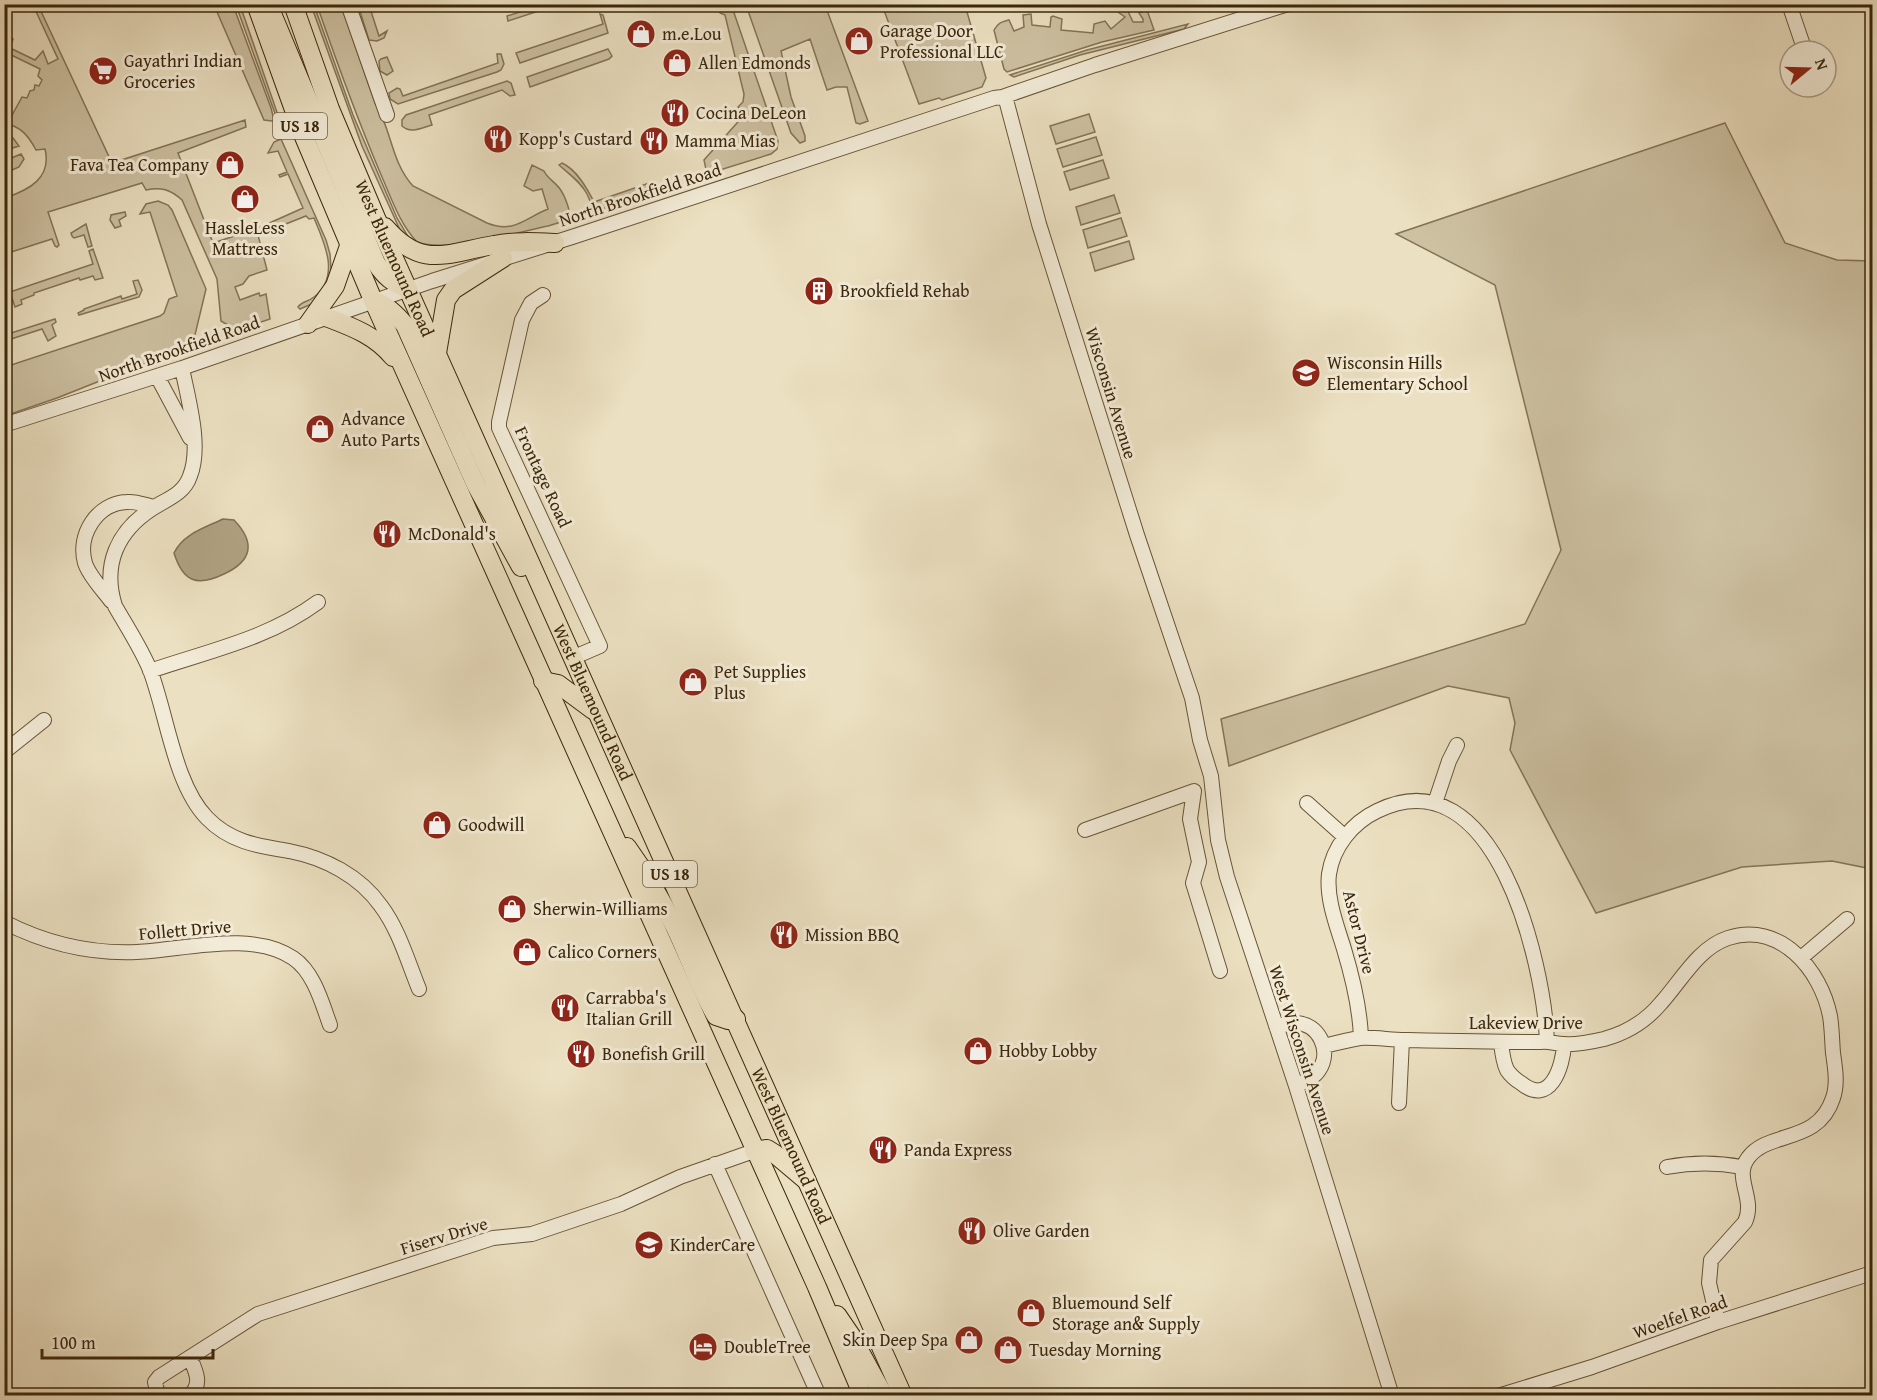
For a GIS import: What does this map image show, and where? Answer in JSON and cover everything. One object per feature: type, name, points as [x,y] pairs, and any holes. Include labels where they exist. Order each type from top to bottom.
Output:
[{"type":"main road","name":"West Bluemound Road","points":[[256,4],[302,132],[349,246],[817,1287],[863,1395]]},
{"type":"main road","points":[[268,4],[376,263],[385,276],[408,289]]},
{"type":"main road","name":"West Bluemound Road","points":[[291,4],[330,109],[376,218],[903,1395]]},
{"type":"main road","points":[[376,218],[406,248],[420,254],[457,254],[515,242],[555,243]]},
{"type":"main road","points":[[308,324],[337,283],[349,246]]},
{"type":"main road","points":[[437,353],[446,300],[453,290],[503,258]]},
{"type":"main road","points":[[373,300],[386,305],[405,325],[476,485],[516,560],[553,613]]},
{"type":"main road","points":[[326,317],[363,331],[384,346],[403,369]]},
{"type":"main road","points":[[543,681],[558,684],[596,713]]},
{"type":"main road","points":[[606,819],[645,873],[675,926],[716,1016],[728,1020],[736,1019]]},
{"type":"main road","points":[[754,1151],[766,1149],[775,1154],[809,1182]]},
{"type":"main road","points":[[817,1287],[852,1336],[884,1395]]},
{"type":"street","points":[[348,4],[387,115]]},
{"type":"street","name":"North Brookfield Road","points":[[4,425],[182,368],[373,300],[1288,4]]},
{"type":"street","points":[[1789,4],[1801,39]]},
{"type":"street","name":"Wisconsin Avenue","points":[[1005,96],[1039,224],[1195,712]]},
{"type":"street","name":"Frontage Road","points":[[543,295],[531,303],[522,320],[499,422],[600,646],[572,658]]},
{"type":"street","points":[[115,606],[110,584],[114,554],[123,534],[134,522],[154,507],[169,501],[190,479],[195,453],[194,436],[182,368]]},
{"type":"street","points":[[157,376],[178,414],[195,453]]},
{"type":"street","points":[[154,507],[129,501],[120,503],[97,516],[92,520],[85,534],[83,549],[85,563],[115,606],[150,671],[181,771],[191,795],[205,816],[217,827],[241,841],[322,860],[348,874],[381,907],[400,943],[419,989]]},
{"type":"street","points":[[150,671],[268,632],[289,622],[318,602]]},
{"type":"street","name":"West Wisconsin Avenue","points":[[1195,712],[1200,740],[1211,776],[1218,840],[1227,877],[1296,1086],[1392,1395]]},
{"type":"street","points":[[4,752],[44,720]]},
{"type":"street","points":[[1436,803],[1449,761],[1457,745]]},
{"type":"street","points":[[1085,830],[1194,791],[1211,776]]},
{"type":"street","points":[[1194,791],[1214,796]]},
{"type":"street","points":[[1194,791],[1190,819],[1199,862],[1193,883],[1220,971]]},
{"type":"street","points":[[1307,803],[1345,837],[1359,822],[1385,807],[1404,802],[1436,803],[1449,808],[1475,828],[1506,878],[1529,935],[1546,1018],[1547,1041]]},
{"type":"street","name":"Astor Drive","points":[[1345,837],[1331,864],[1330,900],[1359,1005],[1361,1038]]},
{"type":"street","points":[[1801,958],[1847,919]]},
{"type":"street","name":"Follett Drive","points":[[4,922],[54,942],[98,951],[134,952],[239,943],[267,945],[280,950],[300,963],[308,974],[330,1025]]},
{"type":"street","name":"Lakeview Drive","points":[[1324,1046],[1361,1038],[1547,1041],[1564,1044],[1605,1039],[1622,1034],[1638,1024],[1661,1004],[1697,959],[1716,944],[1729,938],[1745,935],[1771,938],[1801,958],[1813,974],[1822,993],[1830,1016],[1835,1070],[1833,1099],[1827,1112],[1812,1126],[1803,1132],[1756,1149],[1749,1155],[1742,1167]]},
{"type":"street","points":[[1276,1026],[1296,1023],[1303,1025],[1319,1036],[1324,1046],[1325,1057],[1317,1073],[1296,1086]]},
{"type":"street","points":[[1400,1103],[1402,1040]]},
{"type":"street","points":[[1501,1042],[1503,1059],[1508,1071],[1528,1089],[1534,1091],[1545,1089],[1553,1081],[1562,1062],[1564,1044]]},
{"type":"street","name":"Fiserv Drive","points":[[158,1395],[155,1382],[159,1377],[258,1314],[493,1238],[532,1234],[621,1204],[681,1177],[754,1151]]},
{"type":"street","points":[[1667,1167],[1691,1162],[1742,1167],[1742,1177],[1748,1193],[1748,1215],[1745,1222],[1711,1260],[1709,1283],[1718,1322]]},
{"type":"street","points":[[715,1164],[819,1395]]},
{"type":"street","name":"Woelfel Road","points":[[1498,1395],[1592,1367],[1718,1322],[1872,1272]]},
{"type":"street","points":[[189,1395],[194,1392],[197,1384],[197,1374],[190,1358]]},
{"type":"shaded area","points":[[33,5],[38,5],[112,163],[245,120],[246,127],[178,153],[213,243],[256,229],[303,208],[288,174],[280,177],[279,175],[287,172],[278,151],[268,153],[274,142],[281,139],[326,240],[330,254],[331,269],[328,283],[314,303],[300,309],[298,307],[322,289],[329,269],[326,248],[314,218],[309,219],[306,216],[258,235],[267,270],[249,276],[243,284],[235,287],[240,300],[259,293],[260,296],[266,294],[270,319],[236,330],[221,321],[217,279],[182,200],[165,190],[146,190],[142,183],[48,212],[59,245],[57,247],[52,239],[5,254],[5,198],[30,187],[37,181],[45,168],[46,159],[45,149],[36,150],[24,132],[5,123],[5,114],[11,117],[22,97],[27,98],[35,85],[39,86],[42,80],[38,76],[40,69],[5,52],[4,23],[7,18],[11,21],[5,32],[13,39],[10,48],[35,60],[43,51],[48,64],[58,59]]},
{"type":"shaded area","points":[[214,5],[233,5],[274,120],[264,120]]},
{"type":"shaded area","points":[[236,5],[240,5],[279,118],[277,119]]},
{"type":"shaded area","points":[[311,5],[314,5],[353,115],[397,218],[410,240],[434,251],[404,239],[362,146]]},
{"type":"shaded area","points":[[317,5],[341,5],[400,167],[413,186],[487,223],[496,226],[512,226],[548,209],[542,189],[533,191],[524,186],[532,165],[544,171],[560,189],[567,203],[570,217],[548,226],[464,244],[430,245],[417,242],[401,220],[389,194],[356,113]]},
{"type":"shaded area","points":[[358,5],[369,5],[379,36],[387,31],[384,38],[377,41],[369,40]]},
{"type":"shaded area","points":[[542,5],[557,5],[508,21],[507,16]]},
{"type":"shaded area","points":[[720,5],[732,7],[778,141],[777,149],[771,154],[707,174],[704,160],[745,114],[738,107],[743,102],[744,94],[725,15],[720,13],[718,8]]},
{"type":"shaded area","points":[[746,5],[825,5],[868,121],[856,123],[847,87],[827,90],[810,39],[781,51],[791,97],[805,136],[805,141],[800,143],[791,133]]},
{"type":"shaded area","points":[[882,5],[965,5],[986,78],[982,87],[942,100],[939,98],[919,104]]},
{"type":"shaded area","points":[[1116,5],[1125,5],[1133,22],[1143,22],[1139,13],[1147,10],[1154,30],[1102,42],[1007,72],[1004,69],[994,30],[1000,23],[1009,20],[1014,31],[1024,27],[1023,15],[1031,14],[1032,25],[1050,27],[1053,16],[1062,19],[1061,30],[1093,33],[1094,24],[1105,21],[1111,29],[1125,17],[1118,12]]},
{"type":"shaded area","points":[[600,14],[603,15],[608,33],[520,63],[516,53],[603,24]]},
{"type":"shaded area","points":[[1188,24],[1184,29],[1080,55],[1014,77],[1010,75],[1087,50]]},
{"type":"shaded area","points":[[608,49],[612,56],[609,59],[530,87],[527,77]]},
{"type":"shaded area","points":[[497,54],[501,54],[504,64],[497,72],[398,104],[390,99],[389,93],[397,88],[403,96],[498,63]]},
{"type":"shaded area","points":[[387,57],[393,71],[387,75],[380,71],[379,61]]},
{"type":"shaded area","points":[[507,81],[511,83],[515,95],[510,96],[502,90],[429,115],[432,125],[413,130],[402,126],[402,120],[406,115]]},
{"type":"shaded area","points":[[1089,114],[1095,132],[1056,144],[1050,126]]},
{"type":"shaded area","points":[[1725,123],[1785,243],[1837,260],[1872,261],[1872,869],[1832,861],[1742,867],[1596,913],[1510,750],[1515,723],[1509,698],[1448,686],[1229,766],[1221,719],[1525,624],[1561,550],[1495,285],[1396,234]]},
{"type":"shaded area","points":[[5,135],[13,138],[19,146],[6,150]]},
{"type":"shaded area","points":[[1096,137],[1102,155],[1063,167],[1057,149]]},
{"type":"shaded area","points":[[21,154],[24,159],[19,167],[5,173],[5,169],[11,167],[9,159]]},
{"type":"shaded area","points":[[1103,160],[1109,178],[1070,190],[1064,172]]},
{"type":"shaded area","points":[[562,163],[577,175],[594,202],[652,182],[666,188],[596,211],[582,186],[559,165]]},
{"type":"shaded area","points":[[1114,195],[1120,213],[1081,225],[1076,207]]},
{"type":"shaded area","points":[[158,201],[168,205],[172,210],[206,289],[194,339],[189,347],[5,416],[5,367],[160,316],[164,313],[169,299],[177,296],[150,212],[140,214],[146,204]]},
{"type":"shaded area","points":[[125,212],[126,216],[119,220],[121,226],[115,228],[110,220],[111,215]]},
{"type":"shaded area","points":[[1121,218],[1127,236],[1088,248],[1083,230]]},
{"type":"shaded area","points":[[86,224],[92,246],[88,247],[84,235],[74,238],[71,233]]},
{"type":"shaded area","points":[[1129,241],[1134,259],[1095,271],[1090,253]]},
{"type":"shaded area","points":[[93,249],[103,278],[95,280],[93,276],[80,280],[79,278],[34,293],[21,300],[22,304],[15,307],[10,292],[93,264],[89,251]]},
{"type":"shaded area","points":[[138,280],[142,290],[139,297],[79,315],[78,313],[84,309],[121,296],[122,299],[137,294],[133,281]]},
{"type":"shaded area","points":[[55,319],[56,322],[52,325],[56,336],[48,341],[42,329],[5,341],[5,337],[11,333]]},
{"type":"shaded area","points":[[223,519],[234,520],[246,536],[248,551],[245,557],[224,574],[206,580],[192,579],[182,570],[174,553],[188,536]]},
{"type":"place","name":"m.e.Lou","points":[[641,34]]},
{"type":"place","name":"Garage Door Professional LLC","points":[[859,41]]},
{"type":"place","name":"Allen Edmonds","points":[[677,63]]},
{"type":"place","name":"Gayathri Indian Groceries","points":[[103,71]]},
{"type":"place","name":"Cocina DeLeon","points":[[675,113]]},
{"type":"place","name":"Kopp's Custard","points":[[498,139]]},
{"type":"place","name":"Mamma Mias","points":[[654,141]]},
{"type":"place","name":"Fava Tea Company","points":[[230,165]]},
{"type":"place","name":"HassleLess Mattress","points":[[245,199]]},
{"type":"place","name":"Brookfield Rehab","points":[[819,291]]},
{"type":"place","name":"Wisconsin Hills Elementary School","points":[[1306,373]]},
{"type":"place","name":"Advance Auto Parts","points":[[320,429]]},
{"type":"place","name":"McDonald's","points":[[387,534]]},
{"type":"place","name":"Pet Supplies Plus","points":[[693,682]]},
{"type":"place","name":"Goodwill","points":[[437,825]]},
{"type":"place","name":"Sherwin-Williams","points":[[512,909]]},
{"type":"place","name":"Mission BBQ","points":[[784,935]]},
{"type":"place","name":"Calico Corners","points":[[527,952]]},
{"type":"place","name":"Carrabba's Italian Grill","points":[[565,1008]]},
{"type":"place","name":"Hobby Lobby","points":[[978,1051]]},
{"type":"place","name":"Bonefish Grill","points":[[581,1054]]},
{"type":"place","name":"Panda Express","points":[[883,1150]]},
{"type":"place","name":"Olive Garden","points":[[972,1231]]},
{"type":"place","name":"KinderCare","points":[[649,1245]]},
{"type":"place","name":"Bluemound Self Storage an& Supply","points":[[1031,1313]]},
{"type":"place","name":"Skin Deep Spa","points":[[969,1340]]},
{"type":"place","name":"DoubleTree","points":[[703,1347]]},
{"type":"place","name":"Tuesday Morning","points":[[1008,1350]]}]
